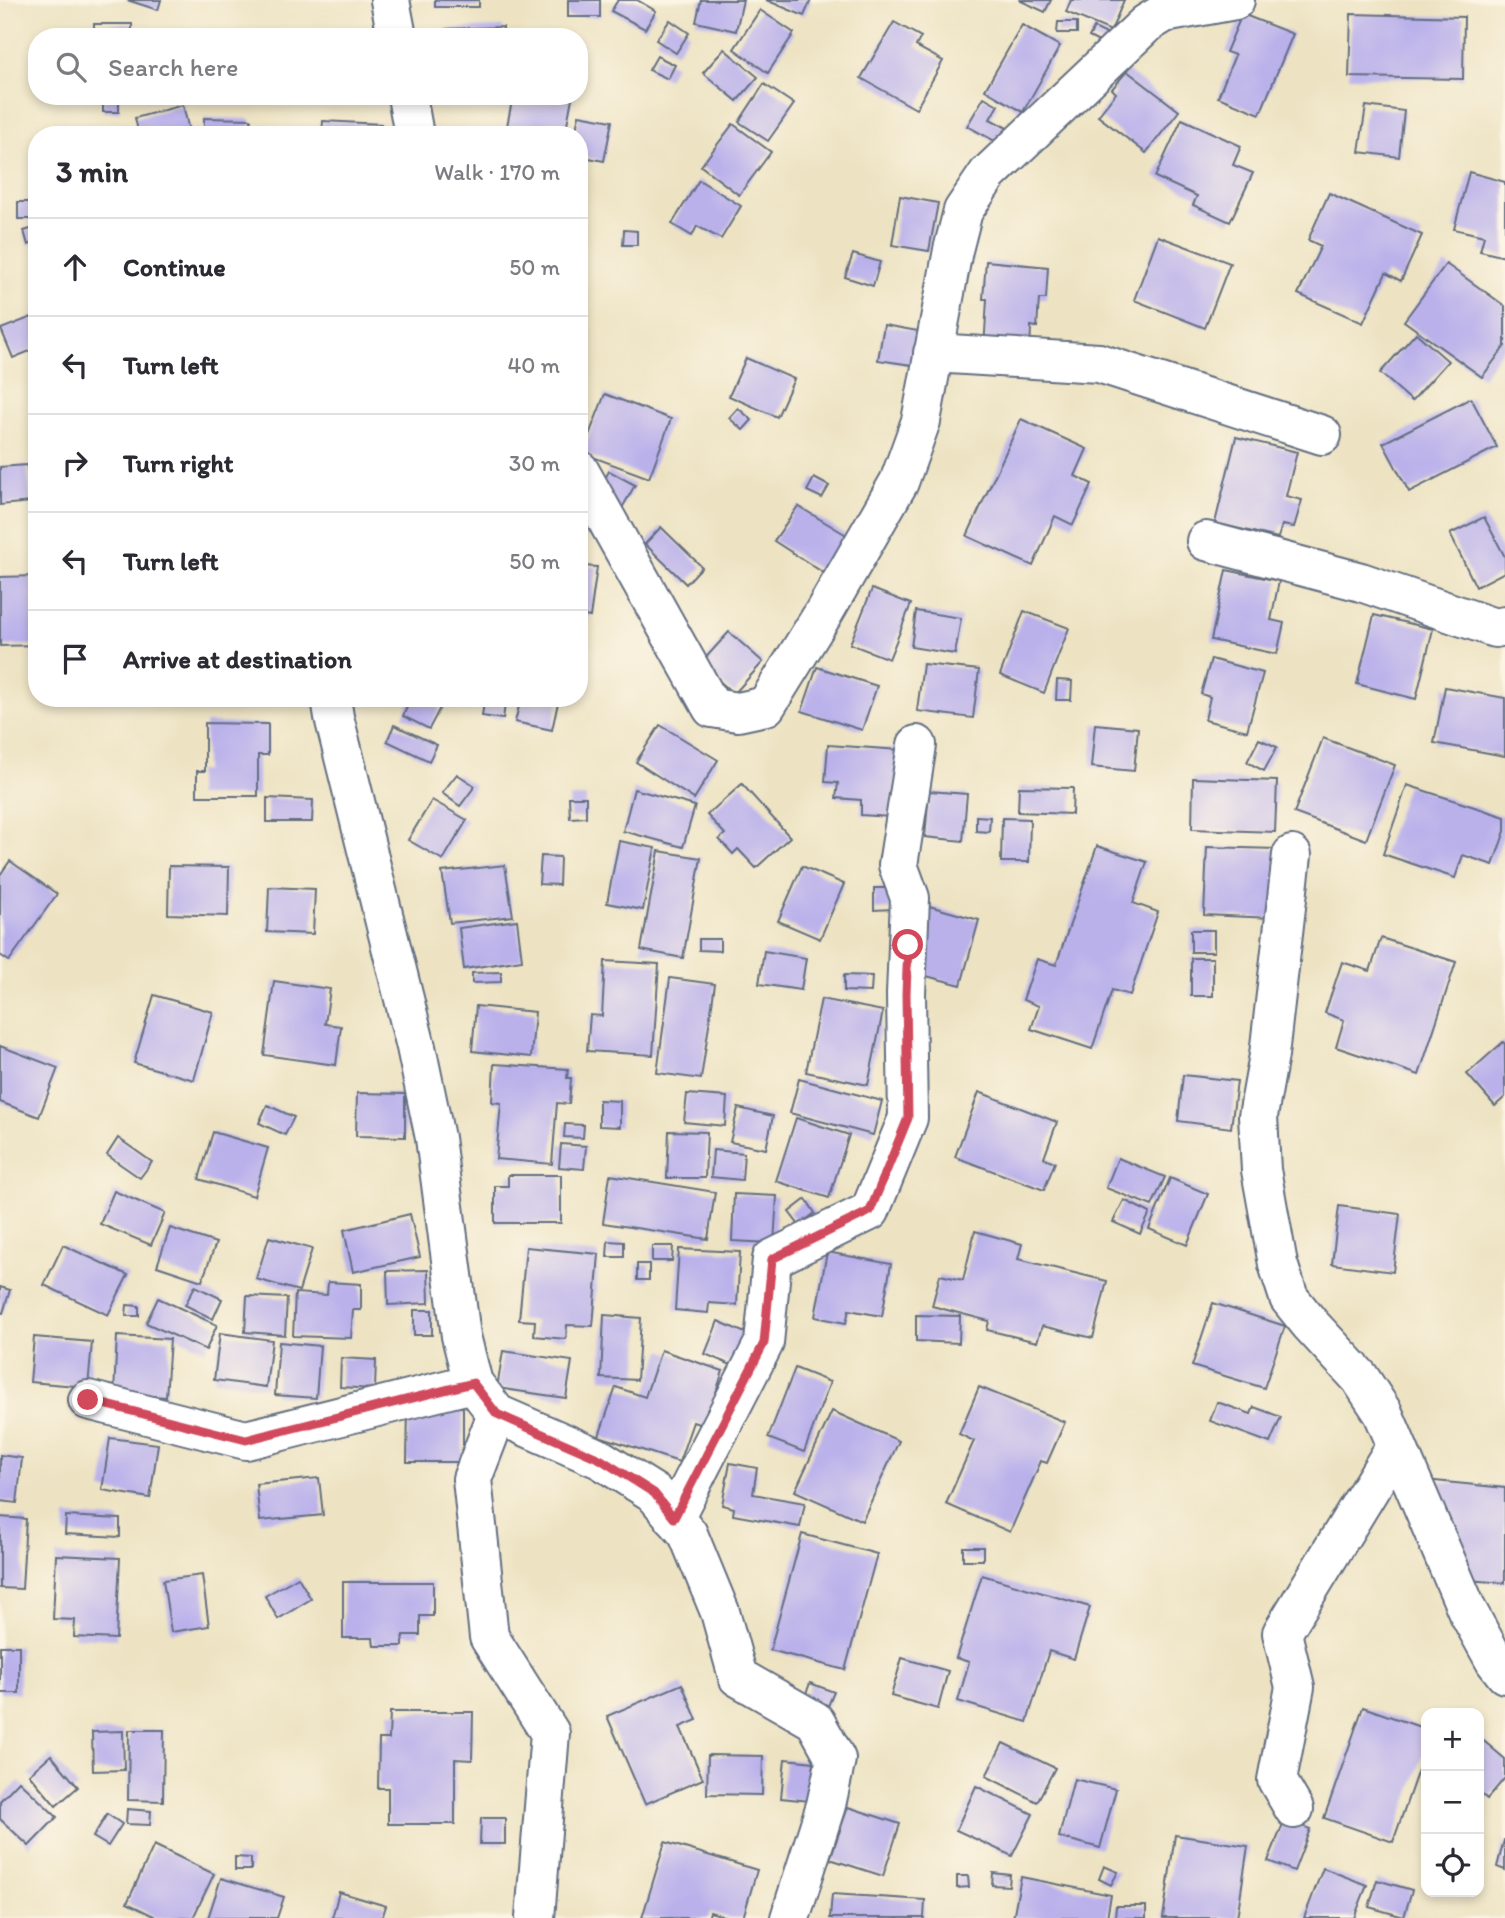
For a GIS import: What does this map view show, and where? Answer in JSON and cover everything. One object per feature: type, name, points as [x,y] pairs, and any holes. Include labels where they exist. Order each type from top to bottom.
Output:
[{"type":"street","points":[[390,0],[395,28]]},
{"type":"street","points":[[588,486],[712,708],[738,712],[766,706],[899,482],[920,421],[963,211],[988,174],[1146,24],[1164,13],[1235,0]]},
{"type":"street","points":[[409,105],[412,126]]},
{"type":"street","points":[[933,353],[1098,363],[1322,435]]},
{"type":"street","points":[[1206,541],[1362,582],[1495,628],[1505,626]]},
{"type":"street","points":[[332,707],[416,1047],[435,1138],[461,1336],[473,1383],[497,1414],[600,1459],[654,1493],[688,1534],[720,1612],[738,1677],[815,1721],[836,1759],[826,1805],[790,1918]]},
{"type":"street","points":[[674,1518],[764,1343],[772,1259],[870,1211],[908,1118],[906,994],[910,898],[898,865],[917,745]]},
{"type":"street","points":[[1292,855],[1269,1055],[1258,1116],[1264,1183],[1278,1264],[1289,1298],[1360,1378],[1382,1413],[1467,1610],[1505,1674]]},
{"type":"street","points":[[88,1400],[246,1440],[473,1383]]},
{"type":"street","points":[[497,1414],[472,1479],[489,1637],[550,1732],[535,1918]]},
{"type":"street","points":[[1294,1809],[1277,1780],[1295,1687],[1282,1633],[1396,1446]]},
{"type":"building","points":[[127,0],[161,0],[158,10]]},
{"type":"building","points":[[435,0],[479,0],[479,7],[435,7]]},
{"type":"building","points":[[568,0],[600,0],[600,17],[568,17]]},
{"type":"building","points":[[618,0],[637,0],[656,11],[645,29],[611,11]]},
{"type":"building","points":[[701,0],[743,0],[736,31],[696,22]]},
{"type":"building","points":[[766,0],[811,0],[804,16]]},
{"type":"building","points":[[1019,0],[1051,0],[1045,12]]},
{"type":"building","points":[[1071,0],[1124,0],[1111,31],[1066,12]]},
{"type":"building","points":[[760,10],[794,33],[768,73],[734,49]]},
{"type":"building","points":[[1242,14],[1293,34],[1260,114],[1218,97],[1235,55],[1226,52]]},
{"type":"building","points":[[1351,14],[1464,17],[1463,79],[1349,77]]},
{"type":"building","points":[[670,20],[689,33],[676,53],[656,40]]},
{"type":"building","points":[[894,22],[921,37],[916,46],[943,61],[916,109],[861,78]]},
{"type":"building","points":[[1058,22],[1077,22],[1077,33],[1057,33]]},
{"type":"building","points":[[94,24],[132,24],[132,28],[94,28]]},
{"type":"building","points":[[1022,25],[1060,46],[1023,112],[985,90]]},
{"type":"building","points":[[1094,28],[1109,35],[1105,45],[1089,37]]},
{"type":"building","points":[[724,49],[758,77],[737,101],[703,73]]},
{"type":"building","points":[[657,56],[675,65],[668,79],[649,70]]},
{"type":"building","points":[[1127,71],[1179,111],[1146,153],[1098,116],[1116,93],[1112,89]]},
{"type":"building","points":[[764,84],[794,104],[768,141],[739,122]]},
{"type":"building","points":[[984,97],[998,105],[990,119],[1009,129],[1000,144],[967,126]]},
{"type":"building","points":[[103,105],[119,105],[119,112],[103,112]]},
{"type":"building","points":[[183,105],[188,126],[137,126],[135,118]]},
{"type":"building","points":[[511,105],[571,105],[567,126],[507,126]]},
{"type":"building","points":[[1366,106],[1404,111],[1399,157],[1359,152]]},
{"type":"building","points":[[579,115],[612,121],[604,161],[588,158],[588,126],[577,126]]},
{"type":"building","points":[[204,118],[251,119],[251,126],[204,126]]},
{"type":"building","points":[[1182,119],[1241,146],[1233,165],[1253,173],[1230,222],[1193,205],[1197,196],[1155,177]]},
{"type":"building","points":[[323,121],[381,124],[381,126],[323,126]]},
{"type":"building","points":[[733,124],[771,152],[739,195],[701,166]]},
{"type":"building","points":[[1469,172],[1505,182],[1505,257],[1480,251],[1484,236],[1454,229]]},
{"type":"building","points":[[699,180],[741,206],[721,239],[697,226],[692,236],[672,224]]},
{"type":"building","points":[[1329,193],[1422,235],[1401,281],[1386,273],[1363,323],[1298,294],[1321,246],[1308,240]]},
{"type":"building","points":[[900,196],[938,203],[929,251],[892,245]]},
{"type":"building","points":[[18,202],[28,202],[28,219],[18,219]]},
{"type":"building","points":[[624,230],[637,231],[637,245],[623,245]]},
{"type":"building","points":[[1158,236],[1230,263],[1205,328],[1134,300]]},
{"type":"building","points":[[853,254],[880,262],[873,286],[845,277]]},
{"type":"building","points":[[986,261],[1048,267],[1046,299],[1039,299],[1037,327],[1031,326],[1030,354],[984,350],[987,299],[983,299]]},
{"type":"building","points":[[1446,264],[1505,306],[1505,346],[1482,377],[1404,321]]},
{"type":"building","points":[[28,318],[28,352],[13,358],[1,329]]},
{"type":"building","points":[[884,325],[918,331],[912,365],[878,360]]},
{"type":"building","points":[[1416,333],[1448,361],[1412,401],[1380,373]]},
{"type":"building","points":[[746,358],[794,379],[777,417],[729,396]]},
{"type":"building","points":[[605,394],[671,419],[649,478],[588,455],[588,438]]},
{"type":"building","points":[[1471,398],[1497,447],[1409,492],[1383,443]]},
{"type":"building","points":[[738,408],[752,420],[743,430],[729,418]]},
{"type":"building","points":[[1021,419],[1087,449],[1075,476],[1092,484],[1073,525],[1055,516],[1033,566],[967,536]]},
{"type":"building","points":[[1236,437],[1297,452],[1286,496],[1302,500],[1294,527],[1282,525],[1278,538],[1215,523]]},
{"type":"building","points":[[27,465],[28,502],[0,505],[0,467]]},
{"type":"building","points":[[609,471],[635,485],[621,510],[596,496]]},
{"type":"building","points":[[814,478],[829,486],[822,498],[807,491]]},
{"type":"building","points":[[798,506],[848,536],[824,573],[774,541]]},
{"type":"building","points":[[1484,517],[1505,557],[1505,572],[1476,587],[1450,534]]},
{"type":"building","points":[[661,527],[702,567],[686,584],[645,544]]},
{"type":"building","points":[[588,566],[597,567],[588,617]]},
{"type":"building","points":[[1226,570],[1279,581],[1271,620],[1284,623],[1277,654],[1211,640]]},
{"type":"building","points":[[28,576],[28,645],[0,646],[0,577]]},
{"type":"building","points":[[872,589],[911,604],[889,659],[850,644]]},
{"type":"building","points":[[916,611],[961,618],[955,654],[911,647]]},
{"type":"building","points":[[1024,611],[1069,628],[1044,693],[1000,675]]},
{"type":"building","points":[[1374,615],[1433,629],[1416,699],[1357,684]]},
{"type":"building","points":[[729,632],[763,662],[734,694],[700,664]]},
{"type":"building","points":[[1211,659],[1263,673],[1247,731],[1205,720],[1210,697],[1201,694]]},
{"type":"building","points":[[923,664],[979,670],[973,718],[917,711]]},
{"type":"building","points":[[817,667],[877,686],[862,730],[802,711]]},
{"type":"building","points":[[1057,680],[1072,681],[1071,700],[1056,700]]},
{"type":"building","points":[[1445,687],[1505,698],[1505,756],[1434,743]]},
{"type":"building","points":[[407,707],[440,708],[429,729],[403,716]]},
{"type":"building","points":[[483,707],[505,707],[503,719],[482,716]]},
{"type":"building","points":[[519,707],[557,707],[552,730],[515,722]]},
{"type":"building","points":[[205,723],[268,724],[268,755],[258,755],[258,796],[197,796],[197,771],[205,771]]},
{"type":"building","points":[[1095,724],[1138,728],[1134,771],[1091,767]]},
{"type":"building","points":[[394,725],[437,745],[429,761],[387,741]]},
{"type":"building","points":[[660,725],[718,760],[694,799],[636,762]]},
{"type":"building","points":[[1323,738],[1395,765],[1366,840],[1294,813]]},
{"type":"building","points":[[1259,739],[1277,747],[1264,771],[1247,762]]},
{"type":"building","points":[[828,745],[901,750],[891,817],[861,815],[861,800],[836,798],[838,783],[825,782]]},
{"type":"building","points":[[457,774],[475,786],[460,806],[442,793]]},
{"type":"building","points":[[1193,778],[1277,781],[1275,832],[1192,829]]},
{"type":"building","points":[[742,784],[790,837],[756,868],[738,849],[733,854],[719,839],[725,834],[707,815]]},
{"type":"building","points":[[1407,785],[1505,817],[1505,831],[1493,865],[1463,855],[1455,878],[1383,854]]},
{"type":"building","points":[[1019,787],[1073,788],[1072,814],[1018,812]]},
{"type":"building","points":[[634,789],[695,806],[683,847],[623,831]]},
{"type":"building","points":[[929,791],[967,794],[963,841],[925,837]]},
{"type":"building","points":[[569,797],[586,797],[586,817],[570,818]]},
{"type":"building","points":[[267,798],[313,800],[312,822],[267,822]]},
{"type":"building","points":[[432,800],[467,820],[443,860],[408,840]]},
{"type":"building","points":[[976,816],[990,817],[989,832],[976,831]]},
{"type":"building","points":[[1002,818],[1030,819],[1029,862],[1001,862]]},
{"type":"building","points":[[619,841],[655,848],[643,910],[607,903]]},
{"type":"building","points":[[1097,846],[1147,862],[1133,903],[1158,912],[1130,995],[1112,990],[1092,1049],[1031,1029],[1039,1006],[1023,1000],[1037,959],[1056,965]]},
{"type":"building","points":[[1207,847],[1277,849],[1273,918],[1204,915]]},
{"type":"building","points":[[659,851],[701,858],[683,958],[641,950]]},
{"type":"building","points":[[541,856],[560,857],[559,885],[539,884]]},
{"type":"building","points":[[10,861],[57,894],[9,961],[0,955],[0,875]]},
{"type":"building","points":[[505,865],[513,916],[450,923],[442,872]]},
{"type":"building","points":[[169,866],[229,867],[228,916],[168,914]]},
{"type":"building","points":[[802,866],[844,884],[820,939],[778,921]]},
{"type":"building","points":[[269,887],[315,889],[313,934],[267,932]]},
{"type":"building","points":[[874,888],[892,888],[893,909],[874,910]]},
{"type":"building","points":[[929,906],[979,920],[961,985],[911,972]]},
{"type":"building","points":[[517,920],[522,960],[464,969],[459,928]]},
{"type":"building","points":[[1191,930],[1214,930],[1214,952],[1191,952]]},
{"type":"building","points":[[1381,938],[1456,962],[1419,1075],[1336,1047],[1344,1020],[1325,1013],[1342,962],[1370,971]]},
{"type":"building","points":[[699,939],[720,939],[720,951],[699,950]]},
{"type":"building","points":[[764,951],[806,958],[801,990],[759,984]]},
{"type":"building","points":[[1191,958],[1213,958],[1213,996],[1191,996]]},
{"type":"building","points":[[605,961],[659,964],[653,1055],[587,1051],[590,1015],[602,1016]]},
{"type":"building","points":[[501,972],[501,982],[472,983],[472,973]]},
{"type":"building","points":[[844,975],[872,976],[871,992],[844,991]]},
{"type":"building","points":[[670,978],[715,984],[701,1079],[657,1073]]},
{"type":"building","points":[[274,981],[330,989],[325,1024],[341,1026],[336,1065],[264,1055]]},
{"type":"building","points":[[154,995],[213,1012],[194,1080],[134,1063]]},
{"type":"building","points":[[821,999],[883,1011],[868,1085],[806,1072]]},
{"type":"building","points":[[476,1006],[535,1012],[531,1057],[472,1051]]},
{"type":"building","points":[[1503,1042],[1505,1097],[1495,1106],[1467,1074]]},
{"type":"building","points":[[0,1046],[58,1068],[39,1117],[0,1102]]},
{"type":"building","points":[[494,1064],[568,1069],[567,1078],[571,1078],[569,1104],[557,1103],[552,1164],[496,1159],[501,1103],[492,1102]]},
{"type":"building","points":[[1183,1075],[1237,1081],[1231,1128],[1178,1121]]},
{"type":"building","points":[[799,1079],[882,1101],[873,1135],[790,1113]]},
{"type":"building","points":[[979,1092],[1057,1122],[1044,1158],[1055,1162],[1044,1190],[955,1157]]},
{"type":"building","points":[[357,1093],[405,1094],[405,1137],[356,1136]]},
{"type":"building","points":[[687,1094],[727,1097],[725,1126],[684,1122]]},
{"type":"building","points":[[599,1100],[620,1101],[620,1127],[599,1126]]},
{"type":"building","points":[[267,1105],[294,1117],[285,1135],[259,1123]]},
{"type":"building","points":[[738,1108],[773,1116],[766,1149],[730,1142]]},
{"type":"building","points":[[796,1118],[849,1135],[829,1198],[776,1181]]},
{"type":"building","points":[[565,1124],[584,1125],[583,1138],[564,1137]]},
{"type":"building","points":[[669,1131],[707,1132],[705,1178],[667,1178]]},
{"type":"building","points":[[213,1132],[268,1148],[254,1196],[199,1179]]},
{"type":"building","points":[[118,1138],[152,1162],[140,1178],[107,1155]]},
{"type":"building","points":[[561,1144],[586,1146],[584,1169],[559,1167]]},
{"type":"building","points":[[713,1150],[744,1153],[742,1180],[711,1177]]},
{"type":"building","points":[[1118,1158],[1165,1177],[1152,1206],[1106,1188]]},
{"type":"building","points":[[508,1175],[561,1175],[561,1223],[495,1223],[495,1186],[508,1186]]},
{"type":"building","points":[[610,1175],[715,1192],[708,1239],[603,1223]]},
{"type":"building","points":[[1170,1178],[1208,1194],[1187,1245],[1149,1229]]},
{"type":"building","points":[[114,1191],[165,1213],[151,1245],[100,1224]]},
{"type":"building","points":[[734,1194],[777,1196],[774,1243],[732,1241]]},
{"type":"building","points":[[806,1199],[815,1213],[799,1225],[789,1212]]},
{"type":"building","points":[[1124,1200],[1150,1213],[1140,1234],[1113,1222]]},
{"type":"building","points":[[1339,1206],[1400,1214],[1393,1272],[1332,1264]]},
{"type":"building","points":[[410,1214],[420,1257],[353,1272],[344,1230]]},
{"type":"building","points":[[170,1228],[216,1243],[202,1281],[157,1266]]},
{"type":"building","points":[[975,1231],[1022,1244],[1018,1259],[1107,1281],[1093,1338],[1042,1326],[1037,1342],[987,1330],[989,1321],[932,1306],[940,1275],[963,1280]]},
{"type":"building","points":[[269,1237],[312,1249],[299,1291],[256,1279]]},
{"type":"building","points":[[608,1241],[624,1242],[624,1257],[607,1257]]},
{"type":"building","points":[[63,1245],[128,1275],[108,1315],[44,1285]]},
{"type":"building","points":[[652,1246],[673,1246],[672,1261],[652,1261]]},
{"type":"building","points":[[526,1247],[599,1254],[593,1326],[567,1325],[566,1339],[534,1336],[535,1321],[519,1320]]},
{"type":"building","points":[[679,1249],[740,1252],[737,1305],[709,1303],[708,1313],[675,1310]]},
{"type":"building","points":[[827,1252],[891,1264],[882,1316],[849,1310],[846,1323],[815,1317]]},
{"type":"building","points":[[637,1264],[649,1264],[649,1280],[637,1280]]},
{"type":"building","points":[[428,1270],[429,1303],[388,1305],[387,1271]]},
{"type":"building","points":[[328,1282],[361,1284],[361,1310],[353,1310],[351,1338],[293,1336],[295,1293],[327,1295]]},
{"type":"building","points":[[195,1286],[222,1299],[213,1319],[185,1305]]},
{"type":"building","points":[[0,1287],[10,1290],[3,1313],[0,1312]]},
{"type":"building","points":[[247,1296],[287,1298],[285,1335],[245,1332]]},
{"type":"building","points":[[158,1298],[217,1325],[206,1350],[146,1323]]},
{"type":"building","points":[[1213,1303],[1285,1326],[1264,1388],[1192,1366]]},
{"type":"building","points":[[127,1305],[139,1306],[139,1316],[126,1316]]},
{"type":"building","points":[[414,1310],[432,1310],[432,1335],[414,1335]]},
{"type":"building","points":[[604,1315],[641,1318],[637,1380],[601,1378]]},
{"type":"building","points":[[916,1315],[960,1316],[959,1343],[916,1341]]},
{"type":"building","points":[[718,1321],[752,1336],[738,1368],[705,1354]]},
{"type":"building","points":[[220,1333],[272,1340],[266,1387],[214,1380]]},
{"type":"building","points":[[117,1336],[170,1339],[166,1397],[114,1393]]},
{"type":"building","points":[[34,1337],[92,1342],[88,1387],[30,1382]]},
{"type":"building","points":[[279,1342],[320,1346],[316,1398],[275,1395]]},
{"type":"building","points":[[661,1350],[723,1371],[705,1426],[693,1422],[679,1462],[599,1436],[616,1387],[645,1397]]},
{"type":"building","points":[[503,1351],[572,1361],[566,1398],[497,1388]]},
{"type":"building","points":[[341,1358],[376,1360],[375,1389],[340,1387]]},
{"type":"building","points":[[795,1368],[830,1382],[804,1452],[768,1438]]},
{"type":"building","points":[[979,1387],[1065,1422],[1047,1463],[1041,1461],[1010,1532],[946,1504],[974,1441],[959,1434]]},
{"type":"building","points":[[1217,1402],[1251,1414],[1254,1407],[1281,1417],[1270,1443],[1210,1421]]},
{"type":"building","points":[[408,1406],[463,1407],[463,1462],[407,1462]]},
{"type":"building","points":[[832,1411],[899,1441],[862,1521],[795,1491]]},
{"type":"building","points":[[110,1438],[158,1444],[150,1498],[102,1490]]},
{"type":"building","points":[[0,1455],[22,1458],[17,1503],[0,1501]]},
{"type":"building","points":[[730,1463],[757,1468],[753,1494],[805,1503],[800,1527],[733,1515],[734,1508],[722,1505]]},
{"type":"building","points":[[319,1478],[323,1515],[260,1521],[256,1484]]},
{"type":"building","points":[[1425,1480],[1505,1488],[1505,1583],[1467,1580]]},
{"type":"building","points":[[66,1516],[120,1519],[120,1537],[65,1534]]},
{"type":"building","points":[[0,1517],[26,1519],[22,1589],[0,1588]]},
{"type":"building","points":[[802,1534],[877,1554],[845,1670],[770,1650]]},
{"type":"building","points":[[963,1547],[983,1547],[983,1560],[963,1560]]},
{"type":"building","points":[[56,1555],[120,1558],[116,1639],[74,1637],[75,1620],[53,1619]]},
{"type":"building","points":[[202,1575],[209,1626],[171,1632],[163,1580]]},
{"type":"building","points":[[982,1575],[1090,1607],[1074,1659],[1049,1651],[1027,1722],[958,1701],[969,1662],[956,1658]]},
{"type":"building","points":[[298,1577],[311,1599],[278,1619],[265,1596]]},
{"type":"building","points":[[343,1582],[433,1582],[433,1616],[420,1616],[420,1635],[403,1635],[403,1646],[374,1646],[373,1638],[343,1638]]},
{"type":"building","points":[[0,1646],[19,1646],[19,1693],[0,1693]]},
{"type":"building","points":[[902,1658],[948,1671],[938,1709],[891,1696]]},
{"type":"building","points":[[810,1683],[834,1692],[828,1706],[805,1697]]},
{"type":"building","points":[[682,1684],[697,1720],[680,1727],[703,1779],[645,1804],[607,1716]]},
{"type":"building","points":[[1363,1707],[1421,1727],[1421,1761],[1393,1842],[1324,1818]]},
{"type":"building","points":[[390,1712],[473,1712],[472,1760],[455,1759],[455,1824],[388,1824],[388,1788],[378,1788],[379,1739],[389,1739]]},
{"type":"building","points":[[129,1730],[164,1730],[163,1801],[128,1800]]},
{"type":"building","points":[[123,1731],[124,1770],[93,1771],[92,1732]]},
{"type":"building","points":[[1484,1741],[1505,1759],[1505,1778],[1487,1799],[1484,1796]]},
{"type":"building","points":[[1003,1743],[1055,1768],[1037,1802],[986,1776]]},
{"type":"building","points":[[51,1755],[78,1787],[56,1806],[29,1774]]},
{"type":"building","points":[[708,1755],[763,1756],[762,1795],[707,1794]]},
{"type":"building","points":[[785,1759],[814,1762],[810,1801],[781,1798]]},
{"type":"building","points":[[1074,1779],[1116,1789],[1100,1848],[1059,1837]]},
{"type":"building","points":[[19,1781],[57,1817],[29,1846],[0,1819],[0,1801]]},
{"type":"building","points":[[976,1786],[1033,1814],[1012,1856],[956,1830]]},
{"type":"building","points":[[848,1807],[900,1824],[883,1876],[830,1859]]},
{"type":"building","points":[[127,1809],[151,1811],[150,1825],[126,1824]]},
{"type":"building","points":[[107,1814],[122,1824],[108,1846],[93,1837]]},
{"type":"building","points":[[481,1818],[505,1818],[505,1844],[480,1844]]},
{"type":"building","points":[[1285,1819],[1310,1829],[1294,1871],[1268,1861]]},
{"type":"building","points":[[1175,1835],[1248,1846],[1237,1918],[1163,1918]]},
{"type":"building","points":[[1505,1840],[1505,1870],[1497,1867]]},
{"type":"building","points":[[665,1842],[757,1870],[743,1918],[730,1918],[710,1912],[708,1918],[642,1918]]},
{"type":"building","points":[[154,1845],[214,1874],[193,1918],[152,1918],[154,1916],[127,1903]]},
{"type":"building","points":[[235,1857],[251,1858],[251,1870],[235,1870]]},
{"type":"building","points":[[1104,1866],[1118,1872],[1111,1885],[1099,1879]]},
{"type":"building","points":[[1323,1868],[1367,1885],[1354,1918],[1304,1918]]},
{"type":"building","points":[[993,1873],[1010,1875],[1009,1886],[992,1885]]},
{"type":"building","points":[[957,1876],[968,1876],[969,1887],[957,1888]]},
{"type":"building","points":[[1021,1877],[1111,1895],[1107,1918],[1013,1918]]},
{"type":"building","points":[[221,1878],[284,1897],[277,1918],[208,1918]]},
{"type":"building","points":[[1377,1880],[1412,1890],[1404,1917],[1369,1907]]},
{"type":"building","points":[[339,1892],[386,1906],[382,1918],[332,1918]]},
{"type":"building","points":[[832,1894],[925,1900],[924,1918],[830,1918]]},
{"type":"building","points":[[1116,1906],[1146,1906],[1146,1918],[1115,1918]]},
{"type":"route","points":[[88,1400],[246,1440],[473,1383],[497,1414],[600,1459],[654,1493],[674,1518],[764,1343],[772,1259],[870,1211],[908,1118],[908,945]]}]
